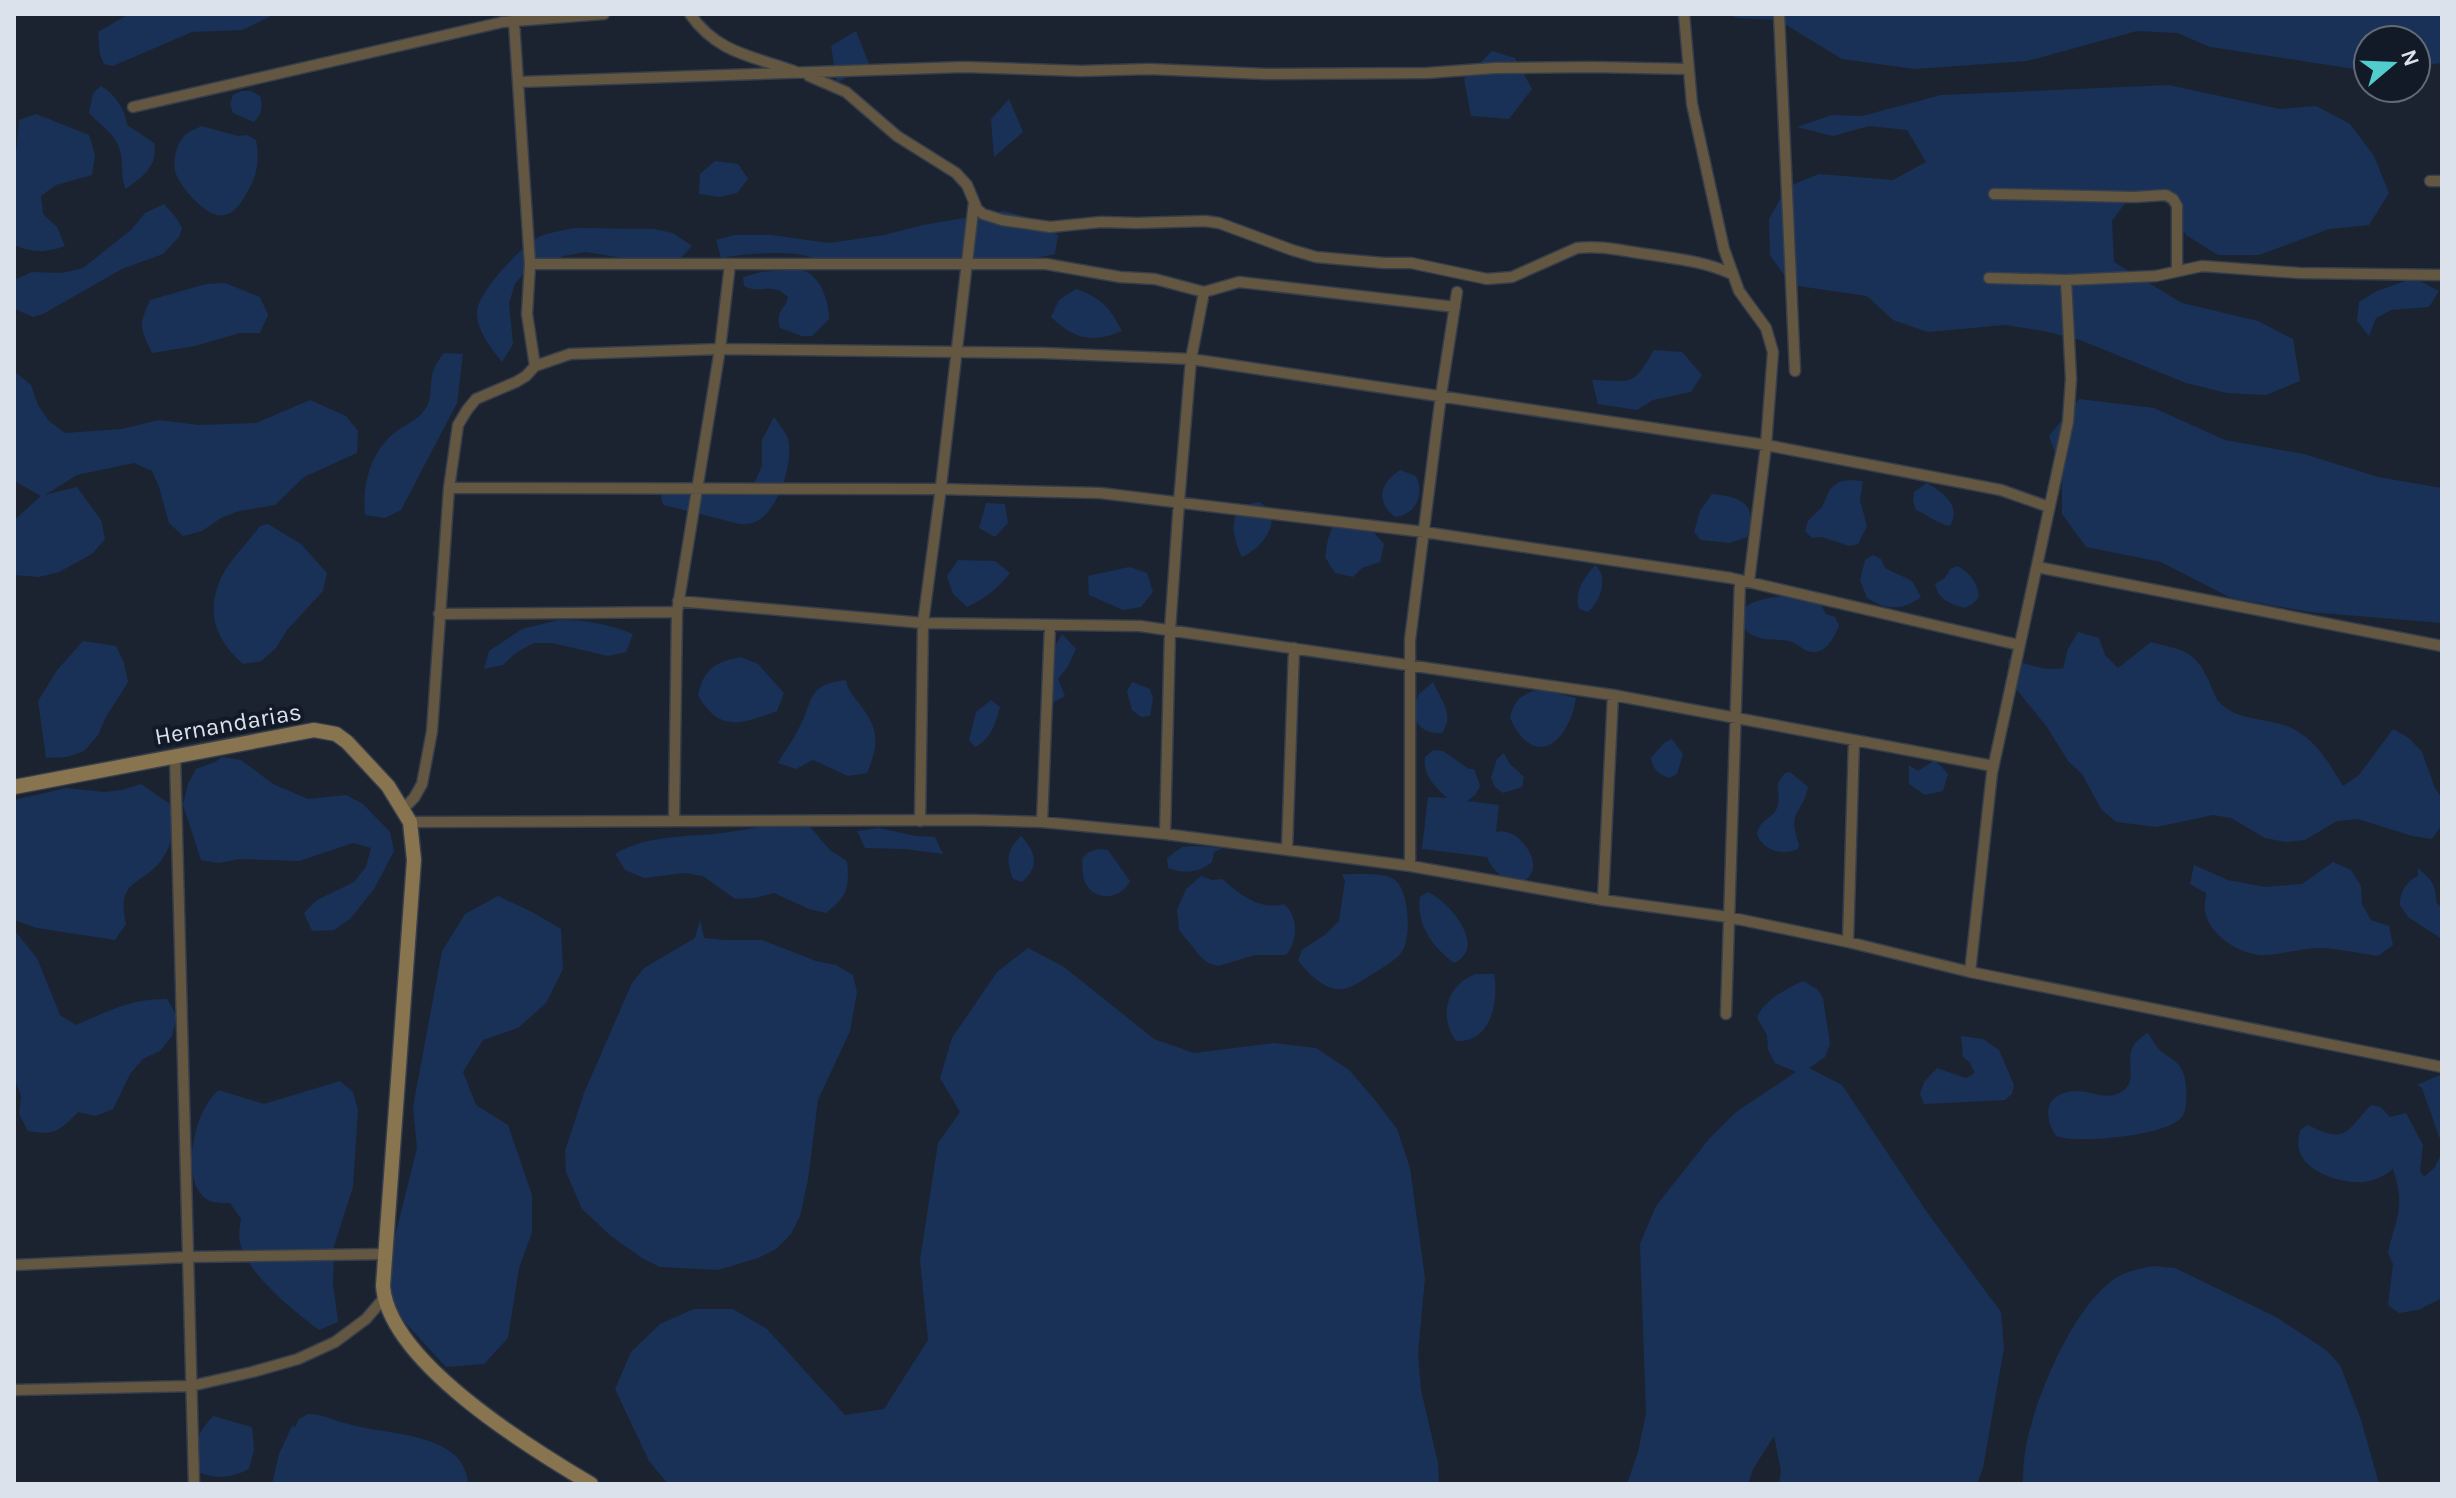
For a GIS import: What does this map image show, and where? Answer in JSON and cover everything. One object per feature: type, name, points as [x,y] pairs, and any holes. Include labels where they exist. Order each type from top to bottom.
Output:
[{"type":"street","points":[[133,107],[507,19],[604,14]]},
{"type":"street","points":[[690,14],[712,40],[725,47],[846,92],[897,136],[956,173],[967,185],[983,214],[1002,220],[1050,227],[1101,222],[1205,221],[1219,223],[1316,257],[1411,263],[1487,279],[1512,277],[1577,248],[1588,247],[1700,262],[1732,274]]},
{"type":"street","points":[[1684,14],[1692,104],[1724,249],[1739,291],[1766,328],[1773,352],[1766,445],[1744,580],[1734,718],[1726,1014]]},
{"type":"street","points":[[1779,14],[1795,371]]},
{"type":"street","points":[[507,19],[519,82],[530,264],[527,314],[535,366]]},
{"type":"street","points":[[519,82],[964,67],[1266,74],[1427,73],[1543,67],[1689,69]]},
{"type":"street","points":[[1994,194],[2060,197],[2166,195],[2177,206],[2177,270]]},
{"type":"street","points":[[920,821],[923,623],[974,201]]},
{"type":"street","points":[[530,264],[1046,264],[1120,277],[1155,279],[1204,292],[1243,282],[1455,307]]},
{"type":"street","points":[[674,821],[677,606],[720,349],[730,264]]},
{"type":"street","points":[[1989,278],[2066,280],[2156,276],[2202,266],[2299,273],[2442,275]]},
{"type":"street","points":[[1970,972],[1993,766],[2068,422],[2071,379],[2066,280]]},
{"type":"street","points":[[1165,834],[1170,630],[1179,502],[1191,359],[1204,292]]},
{"type":"street","points":[[1410,866],[1410,640],[1457,292]]},
{"type":"street","points":[[591,1484],[515,1437],[453,1388],[411,1344],[388,1311],[384,1298],[414,860],[407,816],[422,784],[432,731],[449,488],[458,425],[476,399],[526,376],[535,366],[554,358],[586,353],[720,349],[1043,353],[1191,359],[1766,445],[2001,490],[2049,507]]},
{"type":"street","points":[[449,488],[940,489],[1100,493],[1424,532],[1744,580],[2019,645]]},
{"type":"street","points":[[2037,567],[2442,646]]},
{"type":"street","points":[[439,614],[677,606],[923,623],[1140,626],[1613,695],[1993,766]]},
{"type":"street","points":[[1042,822],[1050,625]]},
{"type":"street","points":[[1287,850],[1294,648]]},
{"type":"street","points":[[1603,900],[1613,695]]},
{"type":"street","name":"Hernandarias","points":[[14,787],[301,731],[325,730],[347,742],[388,786],[407,816]]},
{"type":"street","points":[[1848,942],[1854,740]]},
{"type":"street","points":[[175,756],[194,1484]]},
{"type":"street","points":[[407,816],[674,821],[1042,822],[1165,834],[1410,866],[1603,900],[1728,917],[1970,972],[2442,1067]]},
{"type":"street","points":[[14,1265],[188,1257],[385,1254]]},
{"type":"street","points":[[14,1390],[191,1386],[298,1359],[335,1342],[366,1319],[384,1298]]},
{"type":"shaded area","points":[[129,14],[275,14],[242,30],[192,32],[113,66],[104,64],[98,32]]},
{"type":"shaded area","points":[[1726,14],[2442,14],[2442,63],[2432,64],[2432,24],[2352,24],[2352,69],[2210,47],[2177,33],[2137,31],[2027,61],[1915,69],[1842,59],[1778,20],[1738,18]]},
{"type":"shaded area","points":[[856,31],[869,64],[837,83],[831,46]]},
{"type":"shaded area","points":[[1492,51],[1515,58],[1532,89],[1509,119],[1471,116],[1464,79]]},
{"type":"shaded area","points":[[2169,85],[2280,109],[2316,106],[2350,124],[2374,156],[2389,193],[2369,225],[2329,229],[2259,255],[2218,255],[2186,235],[2169,204],[2134,191],[2112,221],[2114,262],[2182,303],[2258,321],[2293,339],[2300,381],[2266,395],[2227,393],[2186,383],[2080,340],[2044,331],[2005,325],[1928,332],[1893,320],[1867,296],[1791,285],[1770,255],[1769,219],[1787,187],[1819,174],[1893,180],[1926,162],[1907,130],[1869,126],[1833,136],[1797,127],[1832,115],[1862,116],[1941,95]]},
{"type":"shaded area","points":[[101,86],[118,102],[127,125],[154,143],[152,164],[126,189],[117,143],[89,113],[93,93]]},
{"type":"shaded area","points":[[251,91],[260,96],[261,110],[254,122],[233,113],[230,104],[233,95]]},
{"type":"shaded area","points":[[1009,99],[1023,132],[994,157],[991,119]]},
{"type":"shaded area","points":[[36,114],[89,135],[95,155],[92,175],[56,185],[41,196],[43,214],[57,227],[65,246],[46,251],[27,250],[14,245],[14,176],[19,120]]},
{"type":"shaded area","points":[[201,126],[238,136],[247,135],[256,140],[258,154],[253,181],[237,207],[224,215],[202,207],[182,185],[175,171],[179,143],[186,134]]},
{"type":"shaded area","points":[[715,161],[738,164],[748,179],[737,193],[719,197],[699,194],[700,174]]},
{"type":"shaded area","points":[[164,204],[182,228],[179,237],[163,254],[122,269],[43,314],[33,317],[15,309],[14,280],[32,272],[62,273],[83,268],[132,229],[145,213]]},
{"type":"shaded area","points":[[1004,211],[1024,216],[1058,235],[1055,254],[998,261],[894,262],[849,270],[788,253],[721,258],[716,240],[734,235],[771,235],[829,243]]},
{"type":"shaded area","points":[[574,228],[654,229],[673,233],[692,246],[679,260],[660,264],[586,252],[527,269],[515,284],[509,303],[513,344],[502,362],[479,325],[479,303],[501,271],[530,243],[545,234]]},
{"type":"shaded area","points":[[797,269],[817,280],[827,303],[829,319],[812,336],[802,336],[780,328],[780,314],[788,297],[782,292],[744,286],[743,277]]},
{"type":"shaded area","points":[[2414,278],[2439,291],[2429,307],[2391,310],[2376,318],[2369,336],[2357,321],[2359,302],[2377,291]]},
{"type":"shaded area","points":[[225,283],[260,297],[268,315],[260,333],[240,333],[195,346],[152,353],[142,327],[150,300],[206,284]]},
{"type":"shaded area","points":[[1076,289],[1104,304],[1122,331],[1102,337],[1084,337],[1068,331],[1051,317],[1059,300]]},
{"type":"shaded area","points":[[1654,350],[1682,352],[1702,375],[1691,392],[1653,400],[1637,410],[1598,404],[1592,380],[1630,380],[1641,371]]},
{"type":"shaded area","points":[[444,353],[463,354],[457,403],[401,510],[385,518],[365,515],[367,479],[375,457],[389,438],[424,410],[429,402],[433,373]]},
{"type":"shaded area","points":[[14,371],[31,385],[38,405],[49,421],[65,433],[122,429],[158,420],[199,425],[256,423],[310,400],[346,416],[358,431],[357,453],[304,477],[275,505],[239,511],[221,518],[202,531],[183,536],[169,523],[152,471],[134,463],[77,475],[45,495],[77,487],[101,520],[105,539],[92,554],[59,572],[39,577],[14,575],[14,520],[41,496],[14,481]]},
{"type":"shaded area","points":[[2079,399],[2154,408],[2225,440],[2304,454],[2378,477],[2442,488],[2442,623],[2310,612],[2231,598],[2161,562],[2086,547],[2062,514],[2062,473],[2049,436]]},
{"type":"shaded area","points":[[774,417],[788,439],[789,459],[779,495],[759,520],[740,524],[664,505],[661,498],[664,486],[672,483],[707,490],[753,486],[762,466],[762,440]]},
{"type":"shaded area","points":[[1400,470],[1416,476],[1419,496],[1413,508],[1395,517],[1385,505],[1382,493],[1388,481]]},
{"type":"shaded area","points":[[1863,481],[1860,500],[1867,526],[1858,544],[1849,546],[1822,537],[1812,538],[1805,531],[1808,521],[1822,507],[1830,489],[1839,482]]},
{"type":"shaded area","points":[[1927,483],[1949,500],[1954,512],[1950,526],[1916,510],[1914,492]]},
{"type":"shaded area","points":[[1712,494],[1739,500],[1749,509],[1751,516],[1747,537],[1730,543],[1701,540],[1694,532],[1700,511]]},
{"type":"shaded area","points":[[1259,502],[1271,515],[1269,531],[1257,547],[1242,557],[1235,539],[1236,516],[1241,509]]},
{"type":"shaded area","points":[[986,503],[1005,504],[1008,523],[995,537],[979,528]]},
{"type":"shaded area","points":[[1335,520],[1370,528],[1384,544],[1380,562],[1362,568],[1353,577],[1335,573],[1325,557]]},
{"type":"shaded area","points":[[268,524],[301,544],[327,573],[323,591],[287,630],[276,648],[261,661],[243,664],[220,635],[214,601],[222,576],[230,564],[260,526]]},
{"type":"shaded area","points":[[1873,555],[1881,559],[1885,568],[1912,581],[1921,597],[1901,607],[1881,605],[1867,598],[1860,580],[1865,560]]},
{"type":"shaded area","points":[[958,560],[995,561],[1010,573],[991,592],[967,607],[953,594],[947,576]]},
{"type":"shaded area","points":[[1595,565],[1602,576],[1602,589],[1597,602],[1588,612],[1579,609],[1578,596],[1584,580]]},
{"type":"shaded area","points":[[1958,566],[1973,579],[1979,597],[1964,608],[1945,600],[1935,584],[1945,578],[1950,569]]},
{"type":"shaded area","points":[[1129,567],[1147,573],[1153,592],[1141,607],[1123,610],[1089,595],[1088,576]]},
{"type":"shaded area","points":[[1788,595],[1797,599],[1817,597],[1826,614],[1835,617],[1839,626],[1824,649],[1809,651],[1792,642],[1760,638],[1744,628],[1741,616],[1749,605]]},
{"type":"shaded area","points":[[559,620],[597,623],[633,634],[626,652],[608,656],[552,643],[534,643],[517,652],[503,665],[484,669],[489,651],[522,629]]},
{"type":"shaded area","points":[[2078,632],[2099,638],[2105,655],[2118,668],[2151,642],[2186,653],[2204,671],[2215,696],[2227,709],[2298,732],[2321,752],[2343,786],[2359,775],[2393,729],[2409,738],[2422,752],[2435,788],[2442,798],[2442,825],[2432,839],[2358,819],[2337,821],[2305,840],[2286,842],[2265,838],[2231,818],[2213,815],[2157,827],[2116,822],[2101,809],[2082,774],[2068,761],[2047,727],[2009,680],[2008,659],[2041,668],[2063,668],[2068,649]]},
{"type":"shaded area","points":[[1062,634],[1076,649],[1058,679],[1065,696],[1049,705],[1043,676]]},
{"type":"shaded area","points":[[83,641],[116,646],[128,682],[98,735],[84,751],[67,757],[46,758],[38,701],[58,669]]},
{"type":"shaded area","points":[[740,657],[758,664],[784,693],[777,711],[733,722],[715,716],[706,707],[698,695],[707,673],[723,662]]},
{"type":"shaded area","points":[[846,680],[874,728],[874,753],[867,773],[848,776],[813,760],[796,769],[778,763],[817,690]]},
{"type":"shaded area","points":[[1132,682],[1150,689],[1153,698],[1150,716],[1141,717],[1132,710],[1127,691]]},
{"type":"shaded area","points":[[1433,682],[1447,714],[1442,733],[1423,729],[1411,713],[1419,694]]},
{"type":"shaded area","points":[[1537,690],[1576,698],[1566,728],[1549,745],[1540,747],[1529,744],[1510,718],[1519,700]]},
{"type":"shaded area","points":[[991,700],[1000,707],[996,719],[989,735],[975,747],[969,740],[976,712]]},
{"type":"shaded area","points":[[1672,739],[1683,754],[1677,774],[1669,778],[1657,771],[1651,758],[1664,743]]},
{"type":"shaded area","points":[[1433,750],[1443,751],[1469,769],[1474,769],[1480,786],[1467,801],[1499,805],[1496,832],[1516,836],[1532,860],[1532,872],[1523,883],[1501,876],[1487,857],[1422,849],[1428,797],[1447,798],[1430,780],[1426,770],[1425,757]]},
{"type":"shaded area","points":[[1504,753],[1509,763],[1524,777],[1522,787],[1503,793],[1495,787],[1491,778],[1497,759]]},
{"type":"shaded area","points":[[222,757],[241,760],[273,784],[308,799],[346,795],[363,804],[390,832],[394,851],[374,889],[350,919],[334,930],[312,931],[304,913],[317,900],[354,882],[366,867],[371,848],[353,843],[299,861],[239,859],[219,863],[201,860],[183,805],[188,784],[196,769]]},
{"type":"shaded area","points":[[1935,760],[1948,774],[1943,791],[1925,795],[1909,784],[1909,765],[1918,771]]},
{"type":"shaded area","points":[[1790,772],[1808,787],[1794,825],[1798,849],[1780,852],[1768,848],[1757,834],[1761,824],[1777,808],[1779,781]]},
{"type":"shaded area","points":[[141,784],[173,806],[172,836],[160,862],[127,892],[124,899],[126,924],[115,940],[37,928],[14,920],[14,800],[66,788],[104,792]]},
{"type":"shaded area","points":[[805,821],[830,850],[847,861],[846,891],[826,913],[774,893],[735,899],[703,876],[684,873],[644,878],[625,870],[615,854],[656,839]]},
{"type":"shaded area","points":[[879,828],[935,837],[943,854],[865,848],[857,831]]},
{"type":"shaded area","points":[[1021,836],[1034,859],[1032,870],[1022,882],[1013,879],[1008,861],[1012,846]]},
{"type":"shaded area","points":[[1182,847],[1223,848],[1214,852],[1212,862],[1197,870],[1186,872],[1168,868],[1167,858]]},
{"type":"shaded area","points":[[1098,849],[1108,850],[1130,881],[1113,895],[1093,892],[1084,879],[1082,858]]},
{"type":"shaded area","points":[[2333,862],[2351,870],[2361,886],[2362,904],[2371,920],[2389,926],[2393,945],[2378,956],[2322,948],[2267,955],[2238,949],[2213,929],[2205,911],[2206,893],[2190,884],[2194,865],[2228,880],[2265,887],[2302,884]]},
{"type":"shaded area","points":[[2418,868],[2432,882],[2436,902],[2442,908],[2442,939],[2408,917],[2400,905],[2402,892],[2418,876]]},
{"type":"shaded area","points":[[1342,874],[1380,875],[1398,883],[1405,899],[1407,931],[1404,948],[1396,959],[1356,984],[1337,989],[1317,980],[1298,960],[1302,950],[1339,921],[1345,881]]},
{"type":"shaded area","points":[[1201,876],[1212,880],[1222,879],[1258,903],[1284,904],[1292,915],[1295,929],[1293,943],[1286,955],[1255,955],[1218,966],[1200,956],[1179,930],[1177,910],[1186,889]]},
{"type":"shaded area","points":[[1428,892],[1455,915],[1467,937],[1464,956],[1454,963],[1439,950],[1423,926],[1420,897]]},
{"type":"shaded area","points":[[498,896],[561,929],[563,969],[546,1003],[518,1028],[483,1040],[463,1072],[476,1105],[508,1125],[532,1195],[532,1232],[519,1268],[508,1338],[484,1364],[446,1367],[390,1306],[387,1268],[417,1148],[413,1107],[442,951],[465,914]]},
{"type":"shaded area","points":[[700,920],[704,938],[762,940],[816,961],[836,965],[853,975],[857,992],[850,1031],[818,1100],[808,1180],[800,1216],[791,1234],[776,1249],[758,1258],[718,1270],[660,1267],[642,1258],[611,1236],[582,1209],[566,1172],[565,1151],[584,1093],[632,983],[644,968],[695,938]]},
{"type":"shaded area","points":[[14,930],[37,958],[60,1015],[76,1025],[120,1007],[155,999],[167,999],[177,1016],[172,1036],[160,1051],[143,1059],[130,1074],[113,1109],[96,1116],[78,1112],[61,1128],[44,1133],[28,1131],[19,1114],[21,1096],[14,1077]]},
{"type":"shaded area","points":[[1028,948],[1064,967],[1154,1039],[1194,1053],[1274,1043],[1316,1048],[1349,1070],[1375,1100],[1397,1129],[1410,1168],[1425,1278],[1418,1353],[1421,1390],[1438,1463],[1439,1484],[668,1484],[649,1461],[615,1389],[631,1352],[660,1324],[694,1309],[733,1309],[767,1329],[845,1415],[884,1409],[928,1340],[920,1260],[938,1143],[960,1112],[940,1078],[952,1038],[997,972]]},
{"type":"shaded area","points":[[1476,974],[1494,974],[1495,997],[1490,1019],[1477,1035],[1456,1041],[1447,1021],[1448,1002],[1458,985]]},
{"type":"shaded area","points":[[1803,981],[1817,989],[1823,998],[1830,1044],[1825,1057],[1809,1068],[1842,1085],[1929,1215],[2001,1312],[2004,1348],[1983,1468],[1977,1484],[1779,1484],[1781,1471],[1774,1436],[1753,1469],[1748,1484],[1627,1484],[1646,1413],[1640,1244],[1656,1206],[1709,1139],[1736,1112],[1796,1072],[1775,1063],[1768,1050],[1767,1035],[1757,1018],[1770,1001]]},
{"type":"shaded area","points":[[2148,1033],[2159,1049],[2182,1071],[2186,1097],[2182,1117],[2159,1129],[2121,1137],[2082,1139],[2056,1136],[2048,1113],[2052,1101],[2057,1096],[2074,1091],[2111,1096],[2123,1091],[2131,1078],[2130,1055],[2133,1048]]},
{"type":"shaded area","points":[[1961,1036],[1983,1039],[1999,1050],[2014,1085],[2012,1094],[2005,1100],[1924,1104],[1920,1094],[1924,1082],[1937,1068],[1966,1078],[1975,1073],[1963,1057]]},
{"type":"shaded area","points":[[2442,1074],[2442,1145],[2422,1088],[2417,1085]]},
{"type":"shaded area","points":[[340,1081],[353,1092],[358,1110],[353,1187],[334,1246],[333,1284],[338,1322],[319,1330],[273,1291],[252,1267],[240,1243],[241,1219],[230,1203],[212,1202],[201,1194],[192,1171],[193,1142],[201,1116],[218,1090],[264,1104]]},
{"type":"shaded area","points":[[2371,1105],[2381,1107],[2390,1117],[2406,1113],[2423,1145],[2420,1171],[2424,1177],[2435,1167],[2442,1152],[2442,1298],[2418,1310],[2399,1313],[2388,1305],[2393,1264],[2388,1253],[2399,1203],[2393,1169],[2365,1182],[2336,1179],[2308,1165],[2298,1147],[2300,1130],[2308,1125],[2331,1134],[2345,1132]]},
{"type":"shaded area","points":[[2154,1266],[2175,1268],[2276,1317],[2326,1350],[2340,1365],[2361,1420],[2379,1484],[2023,1484],[2025,1451],[2032,1421],[2049,1374],[2073,1327],[2103,1289],[2119,1276]]},
{"type":"shaded area","points":[[308,1414],[407,1435],[441,1446],[455,1455],[464,1468],[468,1484],[272,1484],[279,1454],[292,1426],[295,1427],[299,1419]]},
{"type":"shaded area","points":[[213,1416],[252,1427],[254,1450],[249,1469],[222,1477],[195,1471],[197,1441]]}]
